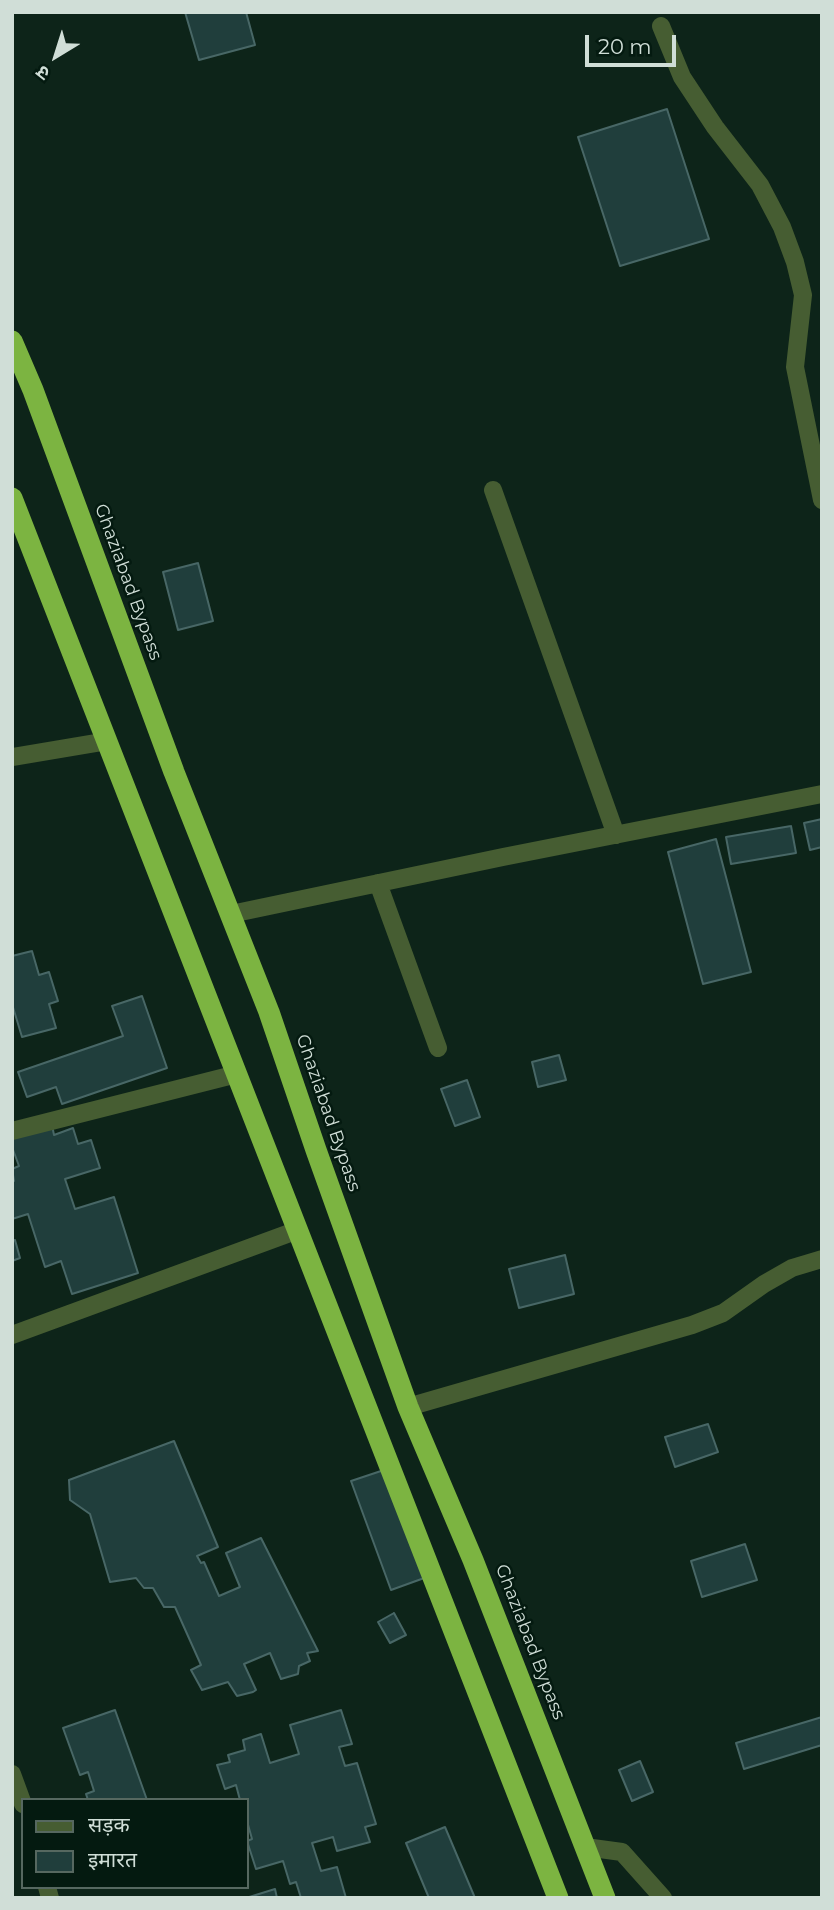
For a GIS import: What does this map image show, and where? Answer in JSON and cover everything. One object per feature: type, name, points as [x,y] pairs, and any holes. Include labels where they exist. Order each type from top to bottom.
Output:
[{"type":"highway","name":"Ghaziabad Bypass","points":[[12,341],[33,390],[174,772],[269,1012],[408,1407],[473,1560],[605,1898]]},
{"type":"highway","points":[[12,498],[558,1898]]},
{"type":"street","points":[[660,26],[682,77],[715,127],[760,186],[782,227],[795,262],[803,295],[795,367],[822,500]]},
{"type":"street","points":[[493,490],[616,835]]},
{"type":"street","points":[[12,757],[107,741]]},
{"type":"street","points":[[231,914],[822,794]]},
{"type":"street","points":[[378,883],[438,1048]]},
{"type":"street","points":[[12,1131],[236,1073]]},
{"type":"street","points":[[12,1335],[298,1230]]},
{"type":"street","points":[[408,1407],[692,1325],[723,1313],[764,1283],[792,1268],[822,1259]]},
{"type":"street","points":[[12,1774],[21,1799]]},
{"type":"street","points":[[585,1847],[622,1852],[663,1898]]},
{"type":"building","points":[[185,12],[246,12],[255,45],[199,60]]},
{"type":"building","points":[[667,109],[709,239],[620,266],[578,137]]},
{"type":"building","points":[[198,563],[213,621],[178,630],[163,572]]},
{"type":"building","points":[[822,819],[822,847],[810,850],[804,823]]},
{"type":"building","points":[[791,826],[796,853],[731,864],[726,837]]},
{"type":"building","points":[[716,839],[751,972],[703,984],[668,852]]},
{"type":"building","points":[[32,951],[39,975],[49,972],[58,1001],[49,1004],[56,1028],[22,1037],[12,1004],[12,956]]},
{"type":"building","points":[[142,996],[167,1068],[62,1104],[56,1087],[27,1097],[18,1072],[123,1036],[112,1006]]},
{"type":"building","points":[[559,1055],[566,1080],[538,1087],[532,1062]]},
{"type":"building","points":[[467,1080],[480,1117],[455,1126],[441,1089]]},
{"type":"building","points":[[52,1125],[54,1135],[73,1128],[78,1144],[91,1140],[100,1168],[65,1179],[75,1209],[114,1197],[138,1273],[72,1294],[61,1261],[45,1267],[28,1214],[12,1219],[12,1169],[19,1166],[12,1147],[12,1137]]},
{"type":"building","points":[[15,1240],[20,1258],[12,1261],[12,1241]]},
{"type":"building","points":[[565,1255],[574,1294],[519,1308],[509,1269]]},
{"type":"building","points":[[708,1424],[718,1452],[675,1467],[665,1437]]},
{"type":"building","points":[[174,1441],[218,1547],[197,1556],[201,1563],[204,1562],[219,1596],[240,1587],[226,1553],[261,1538],[318,1651],[307,1653],[310,1661],[299,1666],[298,1674],[281,1679],[270,1653],[244,1664],[256,1690],[253,1692],[237,1696],[228,1682],[202,1690],[191,1670],[201,1665],[175,1607],[164,1607],[153,1588],[144,1588],[136,1578],[110,1582],[90,1514],[70,1500],[69,1480]]},
{"type":"building","points":[[387,1469],[427,1577],[391,1590],[351,1481]]},
{"type":"building","points":[[745,1544],[757,1580],[702,1597],[691,1561]]},
{"type":"building","points":[[394,1613],[406,1635],[390,1643],[378,1622]]},
{"type":"building","points":[[115,1710],[146,1798],[87,1798],[86,1794],[94,1791],[88,1772],[80,1775],[63,1728]]},
{"type":"building","points":[[341,1710],[352,1744],[339,1747],[345,1766],[357,1763],[376,1824],[365,1827],[370,1842],[337,1851],[333,1837],[312,1843],[321,1871],[337,1867],[346,1898],[301,1898],[296,1882],[290,1884],[283,1861],[256,1869],[248,1844],[248,1841],[252,1839],[248,1825],[248,1798],[239,1798],[236,1785],[225,1789],[217,1765],[230,1762],[228,1755],[245,1750],[243,1740],[261,1734],[270,1763],[299,1754],[290,1725]]},
{"type":"building","points":[[822,1717],[822,1745],[744,1769],[736,1743]]},
{"type":"building","points":[[640,1761],[653,1792],[632,1801],[619,1770]]},
{"type":"building","points":[[445,1827],[475,1898],[429,1898],[406,1843]]},
{"type":"building","points":[[275,1889],[277,1898],[246,1898]]}]
